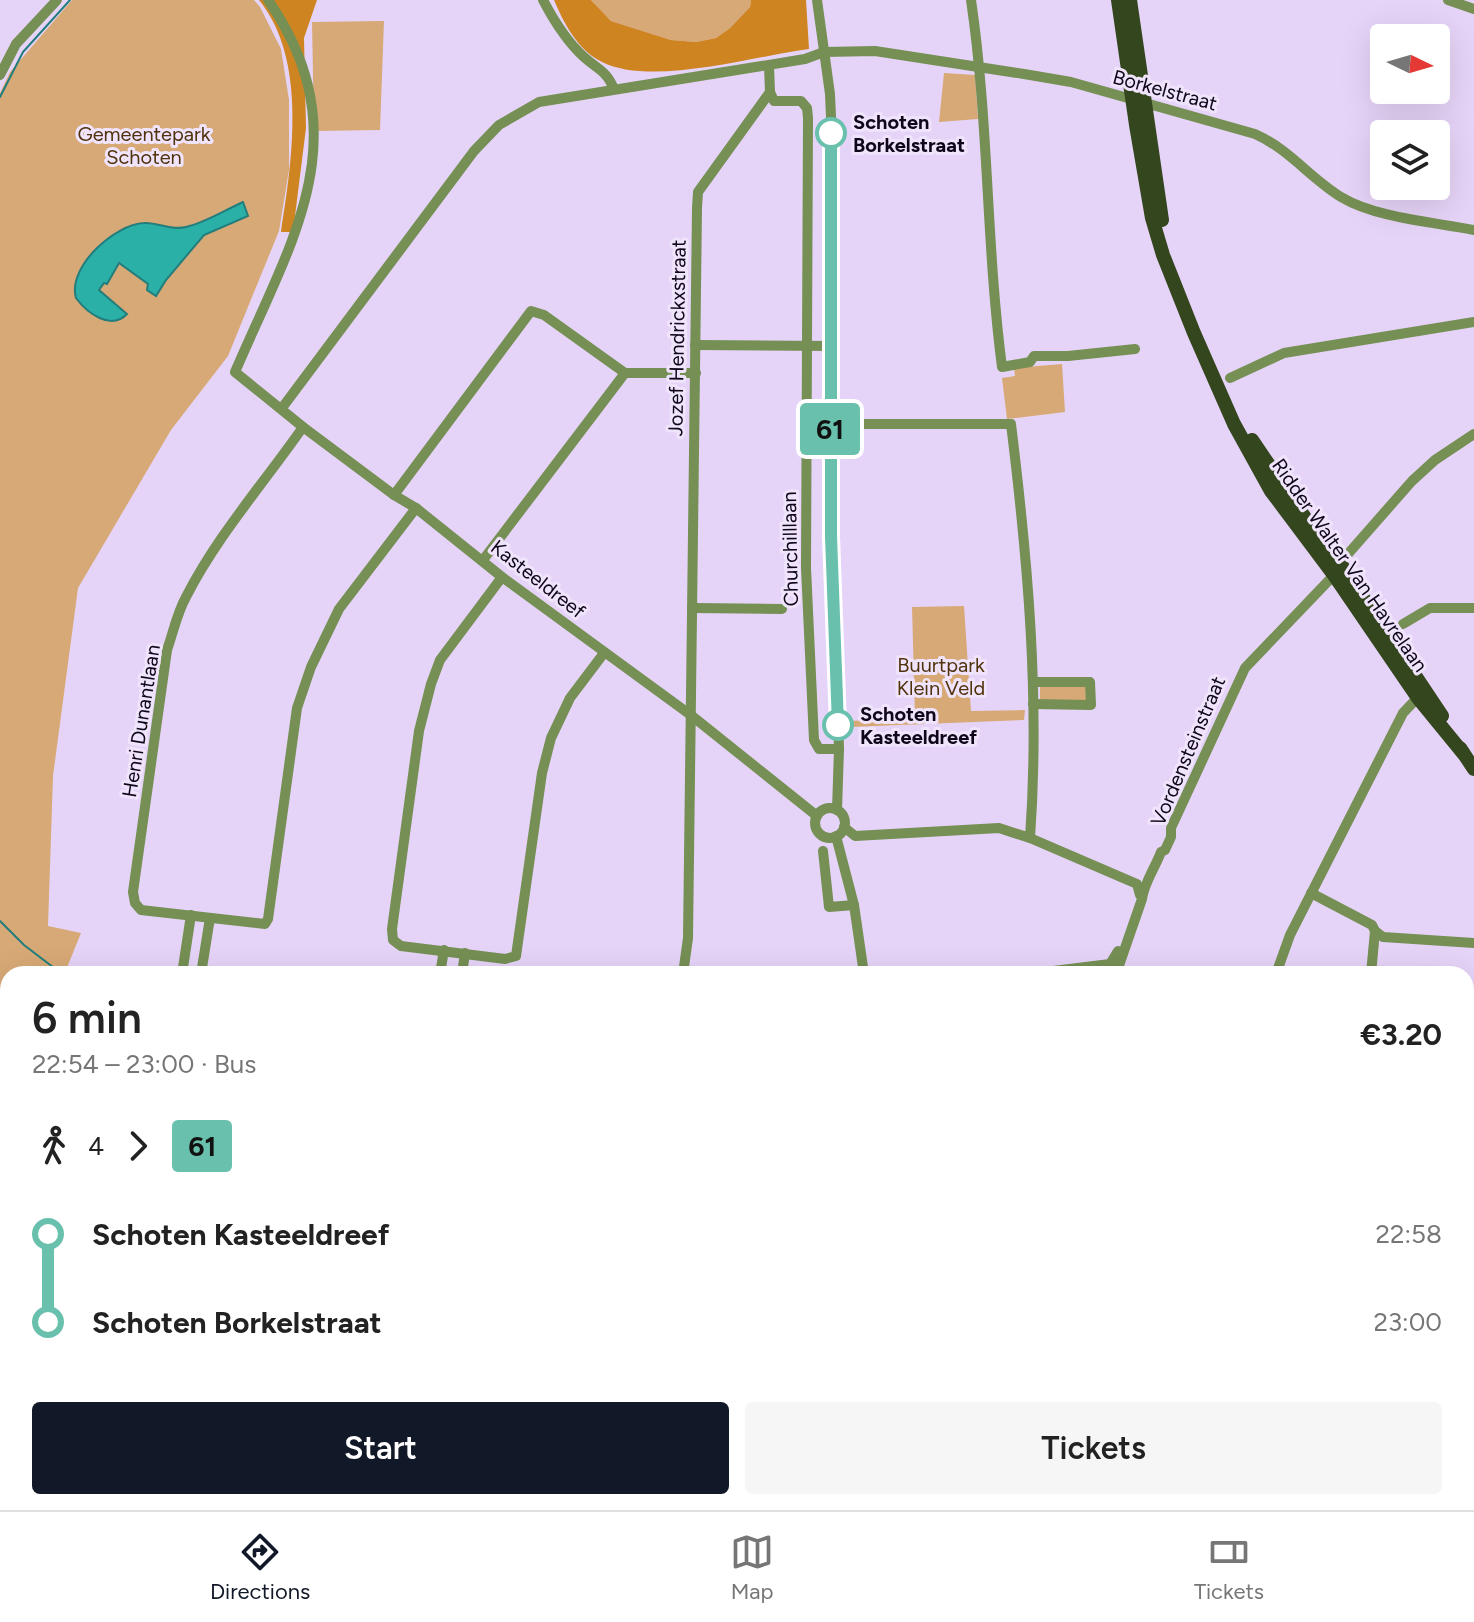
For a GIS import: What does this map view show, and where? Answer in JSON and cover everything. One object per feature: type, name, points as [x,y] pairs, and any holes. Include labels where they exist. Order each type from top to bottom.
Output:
[{"type":"main road","name":"Ridder Walter Van Havrelaan","points":[[1118,0],[1138,102]]},
{"type":"main road","name":"Ridder Walter Van Havrelaan","points":[[1130,0],[1152,218],[1163,255],[1219,389],[1474,769]]},
{"type":"street","points":[[0,75],[16,44],[57,0]]},
{"type":"street","name":"Kasteeldreef","points":[[268,0],[305,72],[316,128],[314,158],[305,207],[235,372],[502,577],[692,716],[817,816]]},
{"type":"street","points":[[543,0],[561,33],[583,57],[607,73],[614,89]]},
{"type":"street","points":[[971,0],[981,68],[992,280],[1002,367],[1030,362],[1034,356],[1081,356],[1135,349]]},
{"type":"street","points":[[1448,0],[1474,9]]},
{"type":"street","name":"Churchilllaan","points":[[820,3],[831,131],[830,424],[839,749],[837,810]]},
{"type":"street","name":"Borkelstraat","points":[[282,408],[474,151],[499,125],[539,102],[769,66],[824,52],[875,51],[1071,82],[1264,138],[1282,148],[1327,187],[1359,205],[1474,230]]},
{"type":"street","points":[[769,66],[770,92]]},
{"type":"street","name":"Churchilllaan","points":[[770,92],[774,101],[801,101],[807,108],[806,568],[814,740],[819,749],[839,749]]},
{"type":"street","name":"Jozef Hendrickxstraat","points":[[684,966],[688,938],[692,716],[698,192],[770,92]]},
{"type":"street","points":[[394,495],[531,311],[544,315],[625,373],[696,373]]},
{"type":"street","points":[[1230,378],[1284,353],[1474,322]]},
{"type":"street","points":[[695,345],[831,346]]},
{"type":"street","points":[[483,560],[625,373]]},
{"type":"street","points":[[830,424],[1011,424],[1030,602],[1034,682],[1030,838]]},
{"type":"street","name":"Henri Dunantlaan","points":[[303,427],[218,544],[184,599],[167,650],[133,892],[135,903],[141,910],[265,924],[285,810],[297,708],[307,677],[339,609],[416,508]]},
{"type":"street","name":"Vordensteinstraat","points":[[1118,966],[1142,899],[1143,887],[1151,879],[1161,852],[1165,850],[1171,828],[1245,668],[1337,569],[1412,481],[1435,460],[1474,434]]},
{"type":"street","points":[[502,577],[440,660],[431,684],[419,731],[392,929],[393,940],[401,946],[505,959],[516,956],[542,773],[551,738],[570,698],[604,653]]},
{"type":"street","points":[[692,608],[782,609]]},
{"type":"street","points":[[1403,624],[1430,608],[1474,608]]},
{"type":"street","points":[[1033,704],[1091,705],[1090,682],[1034,682]]},
{"type":"street","points":[[1279,966],[1290,935],[1403,713],[1421,693]]},
{"type":"street","points":[[863,966],[840,832],[844,817],[837,810],[824,810],[817,816],[818,831],[826,837],[840,832],[855,836],[999,828],[1137,884],[1140,895],[1115,959],[1110,964],[1094,966]]},
{"type":"street","points":[[823,851],[829,907],[854,905]]},
{"type":"street","points":[[1311,893],[1372,925],[1383,937],[1474,943]]},
{"type":"street","points":[[183,966],[191,915]]},
{"type":"street","points":[[202,966],[210,918]]},
{"type":"street","points":[[1372,966],[1375,931]]},
{"type":"street","points":[[441,966],[444,950]]},
{"type":"street","points":[[463,966],[465,953]]},
{"type":"green space","name":"Gemeentepark Schoten","points":[[72,0],[254,0],[281,49],[289,100],[289,170],[279,231],[228,356],[171,430],[78,588],[53,776],[48,926],[81,933],[68,966],[0,966],[0,93],[10,72]]},
{"type":"green space","points":[[591,0],[751,0],[750,7],[730,28],[716,38],[696,42],[671,40],[611,21]]},
{"type":"green space","points":[[384,21],[380,130],[314,131],[312,22]]},
{"type":"green space","points":[[944,73],[975,75],[978,119],[939,122]]},
{"type":"green space","points":[[1062,364],[1065,412],[1007,419],[1002,378],[1015,376],[1014,368]]},
{"type":"green space","name":"Buurtpark Klein Veld","points":[[964,606],[971,711],[1025,710],[1024,720],[850,727],[850,721],[915,717],[912,607]]},
{"type":"green space","points":[[1040,685],[1087,686],[1087,700],[1040,700]]},
{"type":"shaded area","points":[[259,0],[317,0],[304,38],[306,128],[293,232],[281,232],[292,144],[290,81],[285,52],[274,24]]},
{"type":"shaded area","points":[[554,0],[591,0],[611,21],[671,40],[696,42],[716,38],[730,28],[750,7],[751,0],[806,0],[809,49],[704,68],[648,72],[623,69],[602,62],[586,51],[567,27]]},
{"type":"shaded area","points":[[243,202],[248,216],[204,235],[156,296],[147,290],[148,284],[119,263],[107,284],[104,283],[99,290],[127,314],[121,319],[100,318],[76,298],[75,286],[86,261],[107,239],[120,231],[144,223],[186,227]]},
{"type":"waterway","points":[[0,97],[23,52],[70,0]]},
{"type":"waterway","points":[[0,921],[52,966]]},
{"type":"bus line","name":"61","points":[[831,133],[831,536],[838,725]]},
{"type":"place","name":"Schoten Borkelstraat","points":[[831,133]]},
{"type":"place","name":"Schoten Kasteeldreef","points":[[838,725]]}]
